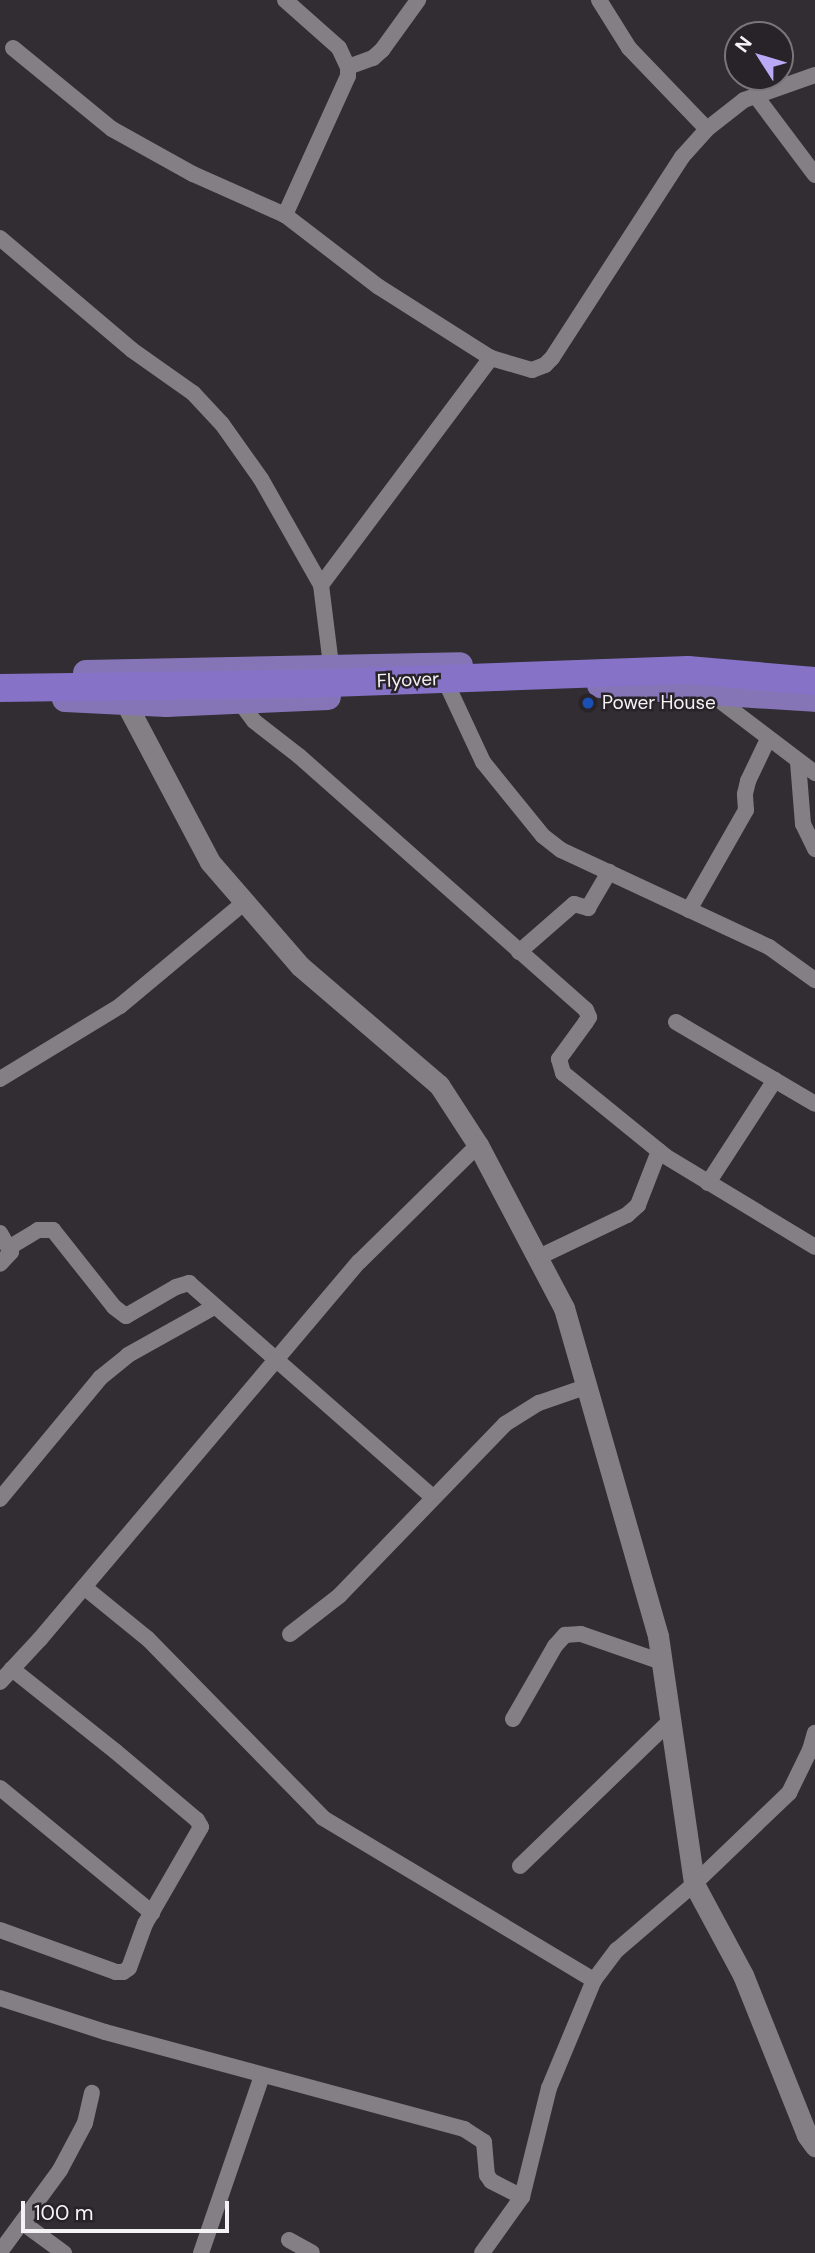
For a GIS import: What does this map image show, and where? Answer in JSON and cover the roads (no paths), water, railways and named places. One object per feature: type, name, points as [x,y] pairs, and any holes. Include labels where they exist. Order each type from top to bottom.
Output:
[{"type":"highway","name":"Flyover","points":[[0,688],[303,684],[688,670],[815,681]]},
{"type":"main road","points":[[0,675],[705,661],[815,668]]},
{"type":"main road","points":[[0,699],[33,697],[166,704],[609,684],[815,699]]},
{"type":"street","points":[[285,0],[340,48],[348,67],[346,85],[285,215]]},
{"type":"street","points":[[348,67],[373,58],[382,50],[418,0]]},
{"type":"street","points":[[599,0],[629,48],[707,129]]},
{"type":"street","points":[[13,48],[112,129],[164,160],[285,215],[379,287],[491,358],[532,370],[545,365],[552,358],[675,167],[707,129],[725,113],[755,95],[815,75]]},
{"type":"street","points":[[755,95],[815,175]]},
{"type":"street","points":[[0,238],[132,350],[193,393],[222,424],[261,479],[321,585],[335,696]]},
{"type":"street","points":[[321,585],[491,358]]},
{"type":"street","points":[[705,661],[707,691],[815,773]]},
{"type":"street","points":[[438,665],[448,693],[483,762],[543,836],[561,850],[769,947],[815,980]]},
{"type":"street","points":[[228,670],[237,701],[254,721],[299,756],[586,1010],[589,1017],[559,1059],[563,1073],[659,1152],[708,1183],[813,1240]]},
{"type":"street","points":[[111,673],[210,862],[300,966],[439,1084],[478,1145],[564,1308],[658,1636],[694,1884],[743,1975],[807,2135],[815,2146]]},
{"type":"street","points":[[690,910],[746,810],[748,781],[768,739]]},
{"type":"street","points":[[798,762],[803,824],[815,849]]},
{"type":"street","points":[[519,951],[574,904],[588,908],[609,872]]},
{"type":"street","points":[[0,1079],[120,1006],[245,902]]},
{"type":"street","points":[[676,1022],[815,1104]]},
{"type":"street","points":[[708,1183],[775,1080]]},
{"type":"street","points":[[0,1682],[84,1587],[359,1262],[478,1145]]},
{"type":"street","points":[[539,1257],[627,1214],[638,1205],[659,1152]]},
{"type":"street","points":[[10,1247],[38,1230],[53,1230],[114,1307],[126,1316],[184,1283],[194,1286],[276,1362],[433,1497]]},
{"type":"street","points":[[0,1233],[10,1247],[9,1258],[0,1264]]},
{"type":"street","points":[[0,1499],[100,1378],[128,1355],[214,1307]]},
{"type":"street","points":[[290,1634],[338,1596],[505,1424],[539,1403],[588,1386]]},
{"type":"street","points":[[84,1587],[148,1639],[323,1818],[594,1980]]},
{"type":"street","points":[[513,1719],[555,1646],[565,1635],[581,1634],[662,1662]]},
{"type":"street","points":[[0,1930],[116,1972],[123,1972],[129,1968],[152,1913],[201,1828],[197,1820],[116,1751],[12,1669]]},
{"type":"street","points":[[520,1866],[671,1720]]},
{"type":"street","points":[[482,2253],[522,2197],[549,2088],[594,1980],[617,1950],[694,1884],[789,1793],[810,1750],[815,1732]]},
{"type":"street","points":[[0,1788],[152,1913]]},
{"type":"street","points":[[0,1998],[105,2032],[464,2129],[484,2142],[487,2175],[491,2181],[522,2197]]},
{"type":"street","points":[[201,2253],[262,2076]]},
{"type":"street","points":[[0,2252],[60,2170],[85,2123],[92,2093]]},
{"type":"street","points":[[23,2223],[64,2253]]},
{"type":"street","points":[[289,2240],[312,2253]]},
{"type":"place","name":"Power House","points":[[588,703]]}]
